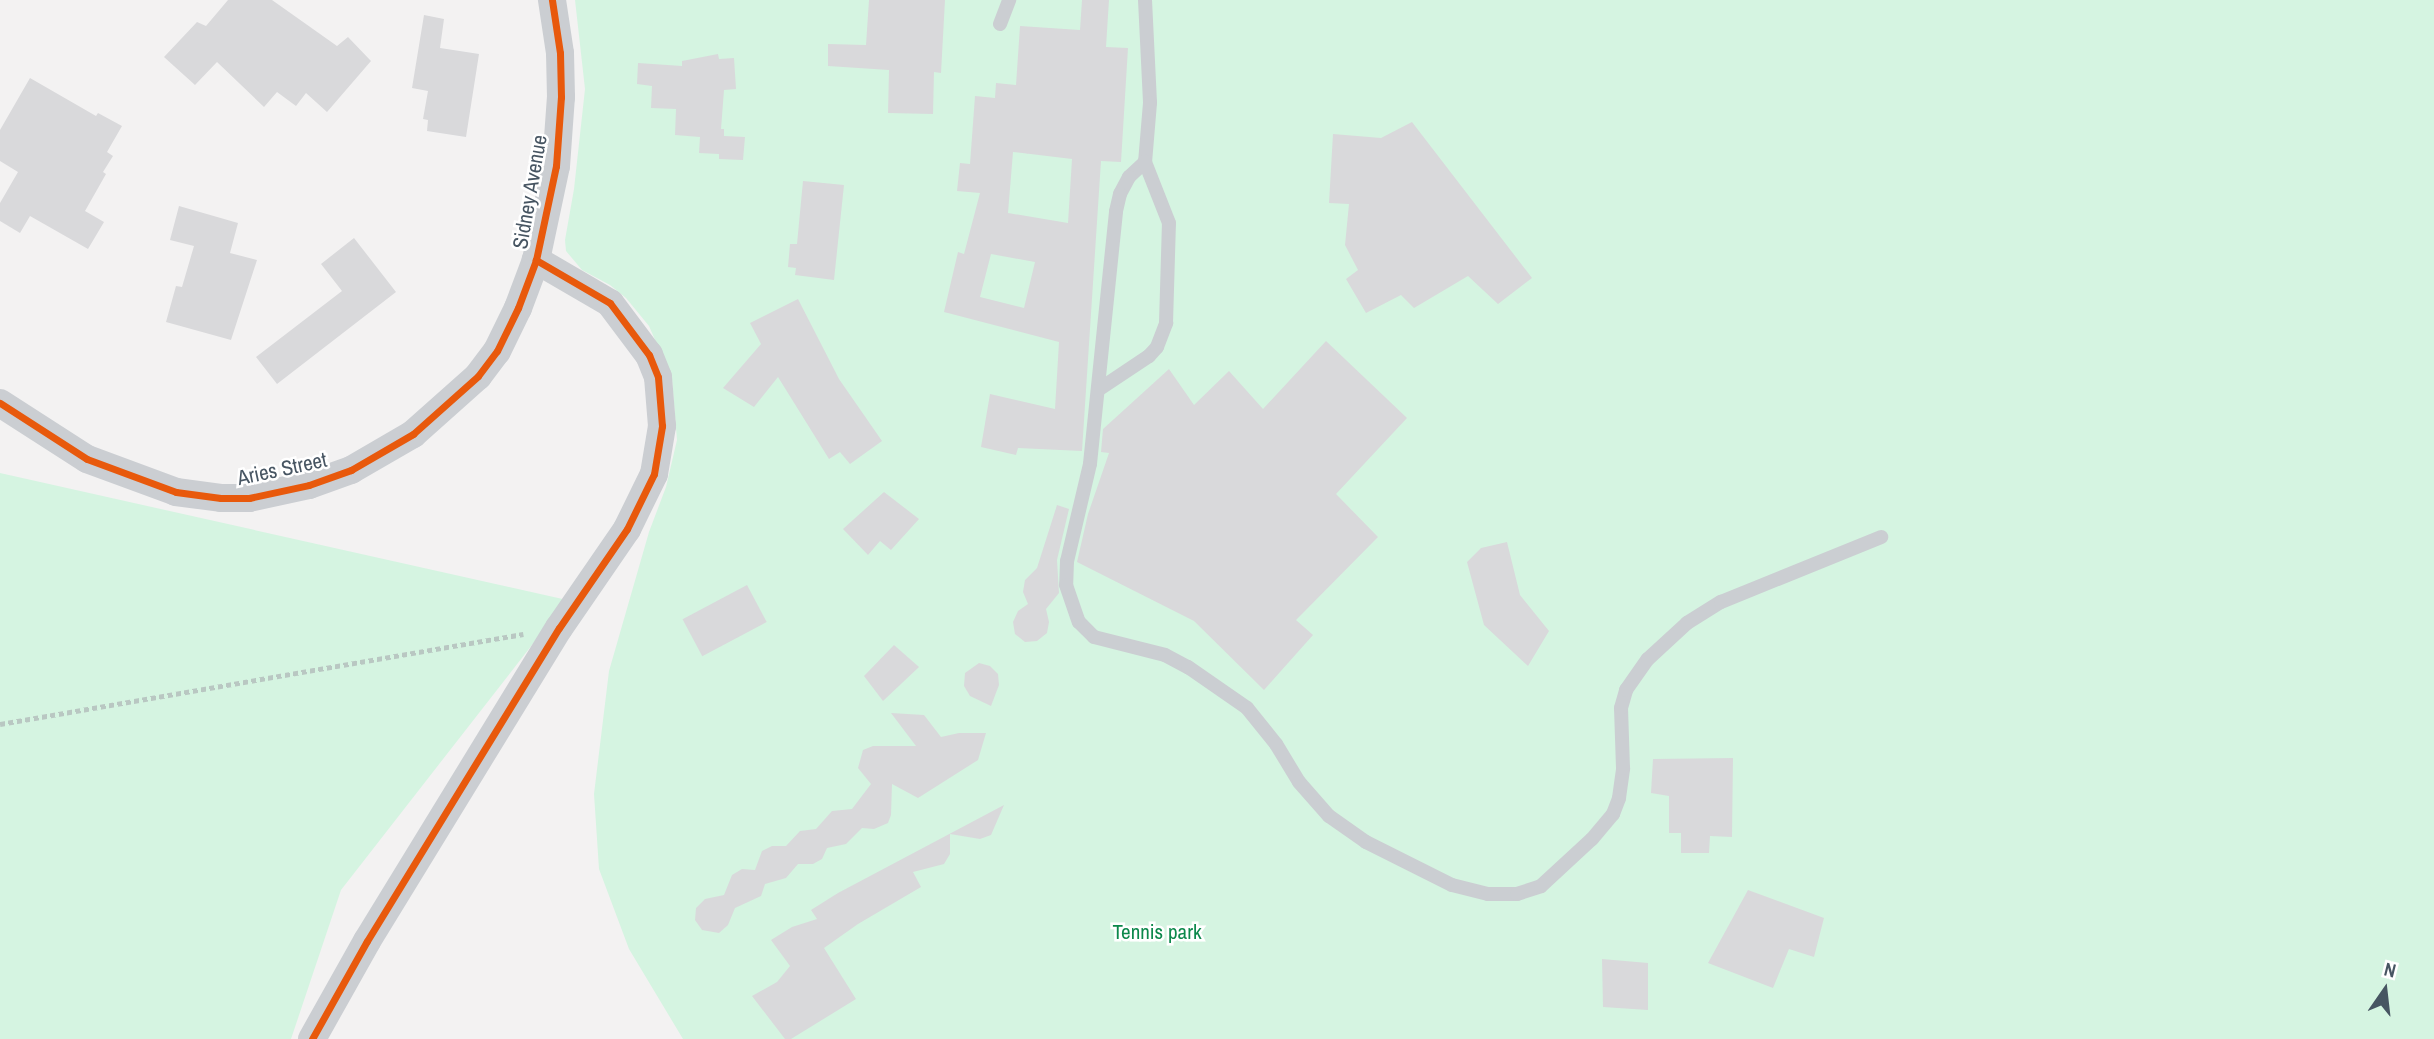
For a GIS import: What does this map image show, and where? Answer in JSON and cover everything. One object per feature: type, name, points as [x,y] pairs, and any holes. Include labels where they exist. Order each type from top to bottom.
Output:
[{"type":"street","name":"Sidney Avenue","points":[[478,376],[507,332],[536,260],[556,166],[561,97],[560,54],[552,0]]},
{"type":"street","points":[[312,1039],[367,941],[559,628],[642,503],[659,454],[662,426],[658,377],[638,336],[603,298],[536,260]]},
{"type":"street","name":"Aries Street","points":[[0,403],[87,459],[132,478],[176,492],[250,498],[309,485],[351,470],[413,434],[478,376]]},
{"type":"lane","points":[[1000,24],[1009,0]]},
{"type":"lane","points":[[1098,390],[1149,356],[1157,347],[1166,323],[1169,223],[1145,162],[1150,103],[1145,0]]},
{"type":"lane","points":[[1145,162],[1129,177],[1120,194],[1116,212],[1110,248],[1090,464],[1067,561],[1066,584],[1079,622],[1094,637],[1148,649],[1188,667],[1247,708],[1276,744],[1299,782],[1329,816],[1366,842],[1451,885],[1488,894],[1517,894],[1541,886],[1592,839],[1613,814],[1619,798],[1623,768],[1621,708],[1626,690],[1648,659],[1677,632],[1721,603],[1881,537]]},
{"type":"path","points":[[0,724],[559,628]]},
{"type":"green space","name":"Tennis park","points":[[575,0],[2434,0],[2434,1039],[683,1039],[629,949],[599,869],[594,794],[609,671],[649,532],[666,487],[677,440],[672,379],[649,326],[626,298],[610,285],[582,270],[566,251],[565,240],[574,189],[585,89]]},
{"type":"green space","points":[[0,473],[567,600],[341,890],[291,1039],[0,1039]]},
{"type":"building","points":[[228,0],[272,0],[337,46],[348,37],[371,61],[327,112],[306,93],[296,106],[277,92],[264,107],[217,62],[195,85],[164,57],[197,22],[206,26]]},
{"type":"building","points":[[869,0],[945,0],[941,73],[934,72],[933,114],[888,113],[889,70],[828,66],[828,44],[866,45]]},
{"type":"building","points":[[1082,0],[1109,0],[1106,47],[1128,48],[1121,162],[1101,161],[1082,451],[1018,448],[1016,455],[981,447],[990,394],[1055,409],[1059,342],[944,312],[958,252],[964,254],[980,193],[957,191],[960,163],[970,164],[975,96],[995,98],[996,83],[1016,85],[1020,26],[1080,30]],"holes":[[[1013,152],[1072,159],[1068,223],[1008,213]],[[991,254],[1035,262],[1024,308],[980,297]]]},
{"type":"building","points":[[424,15],[444,19],[440,48],[479,54],[466,137],[427,131],[428,120],[423,119],[428,91],[412,88]]},
{"type":"building","points":[[718,54],[719,59],[734,58],[736,89],[724,90],[721,129],[724,129],[724,136],[745,137],[743,160],[719,159],[719,154],[699,153],[700,137],[675,135],[676,109],[651,108],[652,86],[637,84],[638,63],[682,66],[682,61]]},
{"type":"building","points":[[30,78],[96,116],[98,113],[122,126],[107,152],[113,156],[103,172],[106,174],[85,211],[104,222],[88,249],[30,216],[20,233],[0,221],[0,203],[18,172],[0,161],[0,130]]},
{"type":"building","points":[[1412,122],[1532,278],[1498,304],[1468,276],[1414,308],[1401,295],[1366,313],[1346,279],[1358,270],[1345,245],[1349,204],[1329,203],[1333,134],[1381,138]]},
{"type":"building","points":[[803,181],[844,185],[834,280],[795,275],[796,268],[788,267],[790,244],[797,244]]},
{"type":"building","points":[[179,206],[238,223],[230,253],[257,260],[231,340],[166,322],[176,286],[182,287],[194,246],[170,240]]},
{"type":"building","points":[[354,238],[396,292],[277,384],[256,357],[342,291],[321,264]]},
{"type":"building","points":[[798,299],[839,379],[882,441],[850,464],[840,452],[829,459],[778,377],[754,407],[723,388],[761,344],[750,323]]},
{"type":"building","points":[[1326,341],[1407,418],[1336,494],[1378,537],[1296,620],[1313,635],[1264,690],[1194,621],[1077,562],[1088,514],[1109,453],[1101,452],[1103,429],[1169,369],[1194,405],[1229,371],[1263,409]]},
{"type":"building","points":[[884,492],[919,519],[891,550],[880,541],[868,555],[843,529]]},
{"type":"building","points":[[1057,505],[1069,509],[1057,560],[1059,593],[1046,609],[1049,622],[1047,633],[1037,641],[1025,642],[1015,634],[1013,622],[1018,611],[1028,604],[1023,592],[1025,580],[1037,568]]},
{"type":"building","points":[[1507,542],[1520,595],[1549,631],[1528,666],[1484,625],[1467,562],[1481,548]]},
{"type":"building","points":[[747,585],[767,622],[702,656],[683,619]]},
{"type":"building","points":[[894,645],[919,667],[883,701],[864,676]]},
{"type":"building","points":[[979,663],[990,666],[998,674],[999,685],[991,706],[970,696],[964,686],[965,673]]},
{"type":"building","points":[[891,713],[924,715],[941,737],[959,733],[986,733],[978,760],[918,798],[892,784],[891,815],[888,823],[874,829],[862,828],[846,844],[827,848],[822,859],[813,864],[798,864],[786,878],[765,884],[761,896],[735,908],[728,925],[719,933],[702,930],[695,920],[696,908],[705,899],[724,895],[732,875],[742,869],[755,870],[762,851],[772,846],[786,846],[800,831],[816,829],[832,811],[852,809],[871,784],[858,768],[863,750],[873,746],[916,746]]},
{"type":"building","points":[[1733,758],[1732,837],[1710,836],[1709,853],[1681,853],[1681,833],[1669,833],[1669,796],[1651,793],[1653,759]]},
{"type":"building","points":[[1004,805],[991,835],[980,839],[950,834],[950,854],[944,864],[913,872],[921,887],[858,924],[824,948],[856,999],[791,1039],[785,1039],[752,996],[777,982],[790,966],[771,940],[792,927],[817,919],[811,910],[838,893]]},
{"type":"building","points":[[1748,890],[1824,918],[1814,957],[1789,949],[1773,988],[1708,963]]},
{"type":"building","points":[[1602,959],[1648,963],[1648,1010],[1603,1007]]},
{"type":"cycle path","points":[[0,403],[87,459],[176,492],[221,498],[249,498],[309,485],[351,470],[413,434],[478,376],[497,351],[518,308],[536,260],[556,166],[561,97],[560,53],[552,0]]},
{"type":"cycle path","points":[[312,1039],[367,941],[559,628],[627,529],[654,474],[662,426],[658,377],[649,355],[610,303],[536,260]]}]
